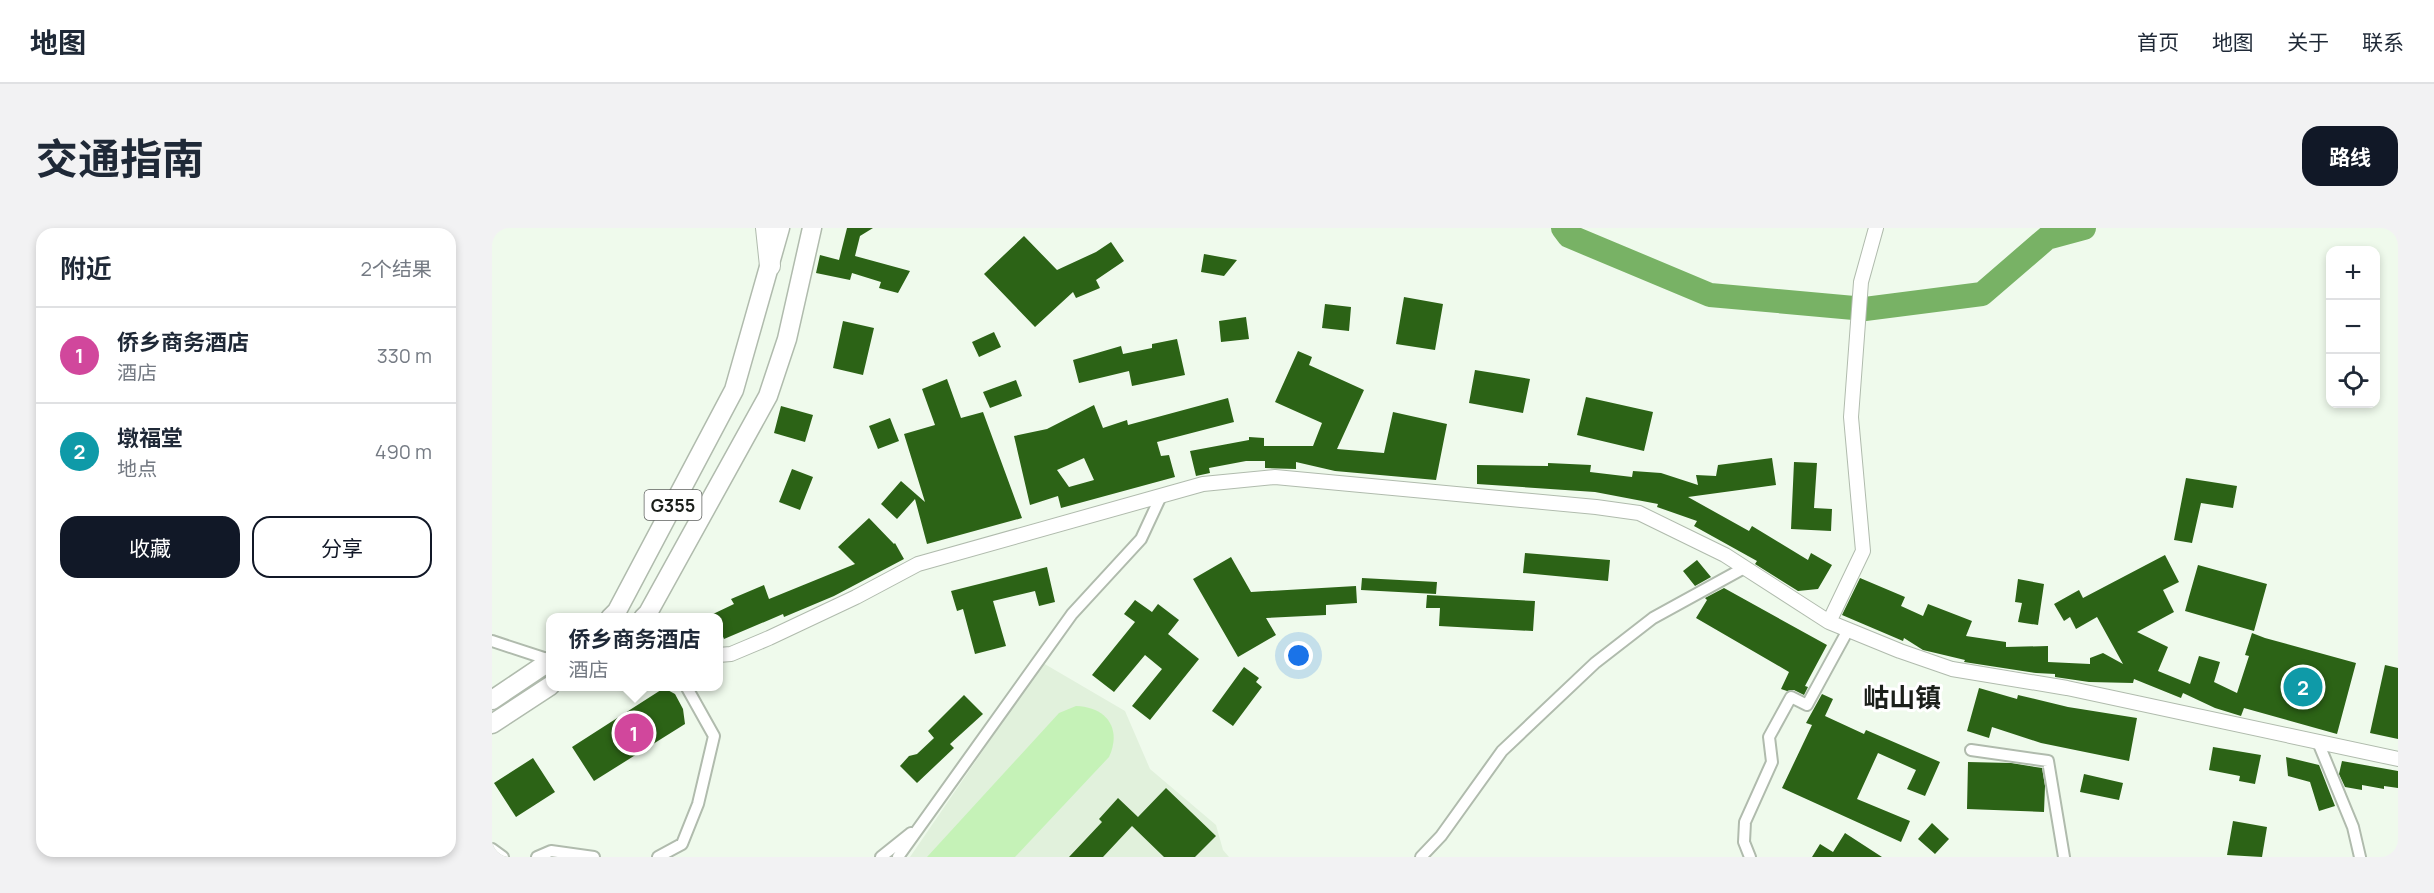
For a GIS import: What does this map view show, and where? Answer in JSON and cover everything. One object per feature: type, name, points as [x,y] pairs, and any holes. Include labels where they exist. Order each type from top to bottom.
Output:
[{"type":"highway","points":[[766,228],[770,266]]},
{"type":"highway","name":"G355","points":[[615,613],[734,390],[780,228]]},
{"type":"highway","name":"G355","points":[[648,613],[768,396],[787,339],[812,228]]},
{"type":"highway","points":[[492,700],[546,664]]},
{"type":"highway","points":[[492,724],[546,689]]},
{"type":"street","points":[[1829,622],[1863,551],[1851,417],[1861,282],[1876,228]]},
{"type":"street","points":[[723,655],[730,654],[769,638],[856,597],[918,564],[1203,484],[1275,477],[1639,513],[1725,555],[1829,622],[1952,669],[2067,688],[2398,759]]},
{"type":"street","points":[[898,857],[1072,614],[1141,539],[1161,496]]},
{"type":"street","points":[[1421,857],[1441,836],[1502,751],[1595,663],[1653,618],[1744,568]]},
{"type":"street","points":[[1750,857],[1744,842],[1745,822],[1772,762],[1769,737],[1791,697],[1807,705],[1848,630]]},
{"type":"street","points":[[492,641],[546,660]]},
{"type":"street","points":[[658,857],[682,844],[698,804],[714,736],[688,691]]},
{"type":"street","points":[[2318,742],[2353,827],[2360,857]]},
{"type":"street","points":[[1971,750],[2048,760],[2064,857]]},
{"type":"street","points":[[881,857],[925,821]]},
{"type":"street","points":[[492,849],[503,857]]},
{"type":"street","points":[[537,857],[551,851],[594,857]]},
{"type":"shaded area","points":[[1043,663],[1125,711],[1150,769],[1216,825],[1223,850],[1229,857],[910,857]]},
{"type":"green space","points":[[1076,706],[1096,710],[1109,721],[1114,737],[1109,757],[1015,857],[927,857],[1059,713]]},
{"type":"building","points":[[847,228],[873,228],[860,236],[855,256],[910,271],[898,293],[879,288],[881,282],[852,273],[850,280],[816,273],[820,255],[839,260]]},
{"type":"building","points":[[1024,236],[1057,270],[1096,252],[1111,242],[1124,261],[1096,280],[1100,288],[1076,298],[1073,292],[1035,327],[984,274]]},
{"type":"building","points":[[1204,254],[1237,260],[1224,276],[1201,272]]},
{"type":"building","points":[[1404,297],[1443,304],[1435,350],[1396,344]]},
{"type":"building","points":[[1325,304],[1351,307],[1349,331],[1322,328]]},
{"type":"building","points":[[1246,317],[1249,339],[1221,342],[1219,321]]},
{"type":"building","points":[[843,321],[874,328],[863,375],[833,368]]},
{"type":"building","points":[[994,332],[1001,347],[979,357],[972,342]]},
{"type":"building","points":[[1177,339],[1185,375],[1132,386],[1129,371],[1079,383],[1073,360],[1121,346],[1123,354],[1152,348],[1152,344]]},
{"type":"building","points":[[1298,351],[1312,357],[1309,365],[1364,390],[1337,449],[1384,453],[1393,412],[1447,424],[1436,480],[1335,471],[1296,462],[1296,469],[1265,468],[1265,461],[1246,461],[1209,468],[1210,473],[1196,476],[1190,451],[1249,440],[1249,437],[1264,438],[1264,446],[1313,446],[1322,423],[1275,402]]},
{"type":"building","points":[[1475,370],[1530,379],[1523,413],[1469,403]]},
{"type":"building","points":[[947,379],[961,418],[983,412],[1022,518],[927,544],[915,499],[897,519],[881,504],[901,481],[925,502],[904,434],[935,425],[922,389]]},
{"type":"building","points":[[1016,380],[1022,396],[990,408],[983,392]]},
{"type":"building","points":[[1586,397],[1653,412],[1644,451],[1577,435]]},
{"type":"building","points":[[1228,398],[1234,422],[1157,442],[1161,456],[1169,455],[1175,477],[1061,508],[1058,496],[1030,505],[1014,436],[1047,429],[1094,405],[1103,428],[1127,420],[1128,425]],"holes":[[[1084,458],[1094,480],[1069,487],[1057,470]]]},
{"type":"building","points":[[781,406],[813,415],[805,442],[774,433]]},
{"type":"building","points":[[890,418],[899,441],[878,449],[869,426]]},
{"type":"building","points":[[1772,458],[1776,485],[1688,497],[1749,531],[1752,526],[1808,560],[1811,553],[1832,565],[1818,589],[1798,591],[1755,564],[1757,561],[1694,526],[1697,521],[1657,507],[1658,504],[1595,492],[1477,484],[1477,465],[1548,466],[1548,463],[1591,465],[1590,472],[1632,477],[1633,471],[1661,473],[1698,485],[1696,475],[1716,476],[1718,465]]},
{"type":"building","points":[[1794,462],[1817,463],[1814,508],[1832,509],[1831,531],[1791,529]]},
{"type":"building","points":[[792,469],[813,477],[800,510],[779,502]]},
{"type":"building","points":[[2186,478],[2237,486],[2233,508],[2201,503],[2192,543],[2174,540]]},
{"type":"building","points":[[869,518],[895,543],[904,559],[834,596],[784,617],[783,614],[724,639],[723,613],[715,613],[734,604],[731,599],[764,585],[769,599],[855,564],[838,547]]},
{"type":"building","points":[[1525,553],[1610,560],[1608,581],[1523,573]]},
{"type":"building","points":[[2165,555],[2179,582],[2163,590],[2174,612],[2137,632],[2168,647],[2158,671],[2190,684],[2199,656],[2220,662],[2214,682],[2237,693],[2249,656],[2245,655],[2252,633],[2356,663],[2337,734],[2244,708],[2241,716],[2215,708],[2183,693],[2181,698],[2134,679],[2133,683],[2089,682],[2055,677],[2055,674],[1964,662],[1965,660],[1923,650],[1904,638],[1903,641],[1842,615],[1860,578],[1905,597],[1901,606],[1923,616],[1928,604],[1972,621],[1966,636],[2006,642],[2006,647],[2048,646],[2048,662],[2090,664],[2090,658],[2103,653],[2123,664],[2097,617],[2076,629],[2070,617],[2064,621],[2054,604],[2079,590],[2083,598]]},
{"type":"building","points":[[1231,557],[1251,592],[1356,586],[1357,603],[1326,605],[1326,615],[1266,618],[1276,635],[1238,657],[1193,579]]},
{"type":"building","points":[[1697,560],[1711,577],[1695,586],[1683,571]]},
{"type":"building","points":[[2198,565],[2267,584],[2254,631],[2185,611]]},
{"type":"building","points":[[1047,567],[1055,602],[1039,606],[1035,591],[993,601],[1006,646],[975,654],[963,609],[957,611],[951,591]]},
{"type":"building","points":[[1362,578],[1437,582],[1436,594],[1361,590]]},
{"type":"building","points":[[2018,579],[2044,584],[2038,625],[2018,622],[2022,603],[2015,602]]},
{"type":"building","points":[[1724,588],[1827,645],[1805,686],[1808,687],[1804,695],[1794,690],[1781,689],[1789,672],[1696,618],[1707,600],[1705,598]]},
{"type":"building","points":[[1427,595],[1535,601],[1533,631],[1439,626],[1440,608],[1426,608]]},
{"type":"building","points":[[1135,600],[1152,612],[1158,604],[1179,620],[1168,634],[1199,659],[1150,720],[1132,706],[1162,669],[1145,655],[1114,692],[1092,675],[1135,622],[1124,614]]},
{"type":"building","points":[[2385,665],[2398,668],[2398,739],[2370,733]]},
{"type":"building","points":[[1244,667],[1259,678],[1256,682],[1262,687],[1233,726],[1212,711]]},
{"type":"building","points":[[1979,688],[2017,699],[2018,695],[2068,707],[2137,718],[2129,761],[2041,743],[1992,727],[1989,738],[1967,731]]},
{"type":"building","points":[[659,691],[670,691],[675,694],[683,709],[685,724],[594,781],[572,747]]},
{"type":"building","points":[[1822,694],[1833,699],[1825,716],[1864,734],[1866,730],[1940,762],[1925,796],[1907,789],[1916,770],[1878,753],[1857,799],[1910,821],[1901,842],[1782,788],[1812,725],[1806,723]]},
{"type":"building","points":[[964,695],[983,714],[950,744],[954,748],[917,783],[900,766],[909,756],[917,754],[934,738],[928,731]]},
{"type":"building","points":[[2213,747],[2261,755],[2255,784],[2239,781],[2240,776],[2209,770]]},
{"type":"building","points":[[2286,757],[2319,765],[2335,806],[2319,811],[2310,782],[2288,776]]},
{"type":"building","points":[[533,758],[555,792],[516,817],[494,783]]},
{"type":"building","points":[[2342,761],[2398,771],[2398,788],[2384,786],[2384,789],[2362,785],[2362,790],[2345,787],[2339,774]]},
{"type":"building","points":[[1968,762],[2011,763],[2042,768],[2045,786],[2044,812],[1967,809]]},
{"type":"building","points":[[2084,774],[2123,783],[2119,800],[2080,792]]},
{"type":"building","points":[[1166,788],[1216,836],[1195,857],[1164,857],[1132,826],[1103,857],[1069,857],[1102,822],[1099,819],[1118,798],[1138,817]]},
{"type":"building","points":[[2233,821],[2267,827],[2262,857],[2227,855]]},
{"type":"building","points":[[1932,823],[1949,839],[1935,854],[1918,839]]},
{"type":"building","points":[[1845,833],[1882,857],[1812,857],[1820,844],[1833,852]]},
{"type":"waterway","points":[[1563,228],[1569,236],[1710,295],[1865,309],[1982,294],[2047,238],[2084,228]]},
{"type":"place","name":"墩福堂","points":[[2303,687]]},
{"type":"place","name":"侨乡商务酒店","points":[[634,733]]},
{"type":"district","name":"岵山镇","points":[[1902,697]]}]
